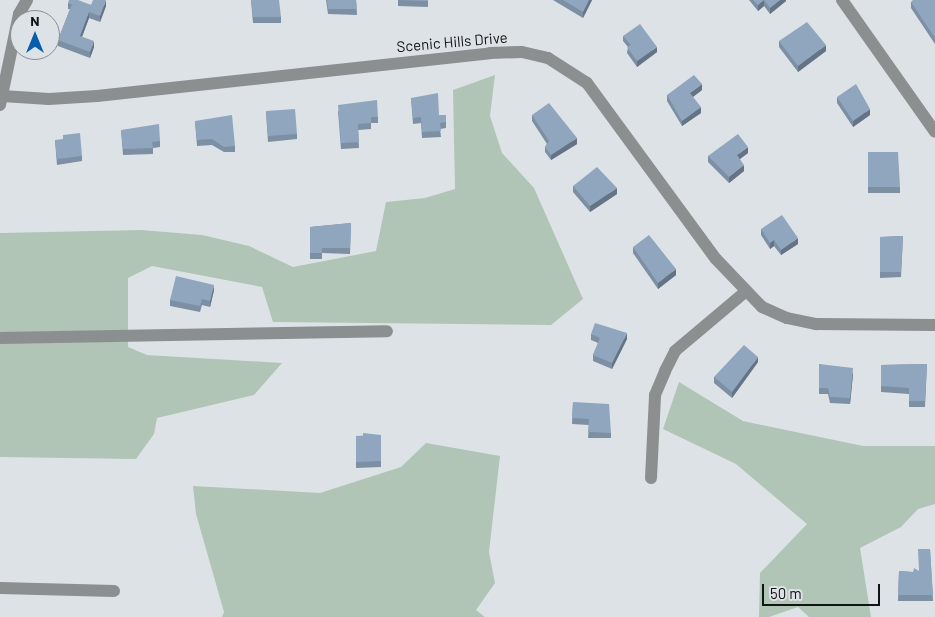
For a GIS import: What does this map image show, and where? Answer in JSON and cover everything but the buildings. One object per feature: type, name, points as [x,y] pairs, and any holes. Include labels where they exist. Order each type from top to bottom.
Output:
[{"type":"street","points":[[1,100],[19,14],[27,0]]},
{"type":"street","points":[[845,1],[935,132]]},
{"type":"street","name":"Scenic Hills Drive","points":[[1,100],[96,96],[490,53],[522,52],[548,58],[587,83],[716,259],[745,292],[762,307],[787,318],[816,324],[935,324]]},
{"type":"street","points":[[651,478],[655,395],[675,351],[712,317],[745,292]]},
{"type":"street","points":[[0,338],[387,331]]},
{"type":"street","points":[[0,588],[114,591]]},
{"type":"green space","points":[[495,75],[490,116],[502,153],[534,188],[583,299],[551,325],[273,322],[262,287],[152,266],[128,278],[128,347],[147,355],[282,363],[254,395],[157,418],[154,434],[136,459],[0,457],[0,233],[141,230],[202,235],[249,246],[293,267],[376,251],[386,202],[425,198],[455,189],[453,90]]},
{"type":"green space","points":[[679,382],[743,421],[863,446],[935,446],[935,504],[918,509],[901,527],[860,548],[871,617],[809,617],[798,607],[769,617],[759,617],[760,573],[807,524],[736,464],[663,429]]},
{"type":"green space","points":[[426,443],[500,456],[489,552],[495,583],[476,610],[485,617],[222,617],[224,612],[196,514],[193,486],[320,493],[401,467]]}]
